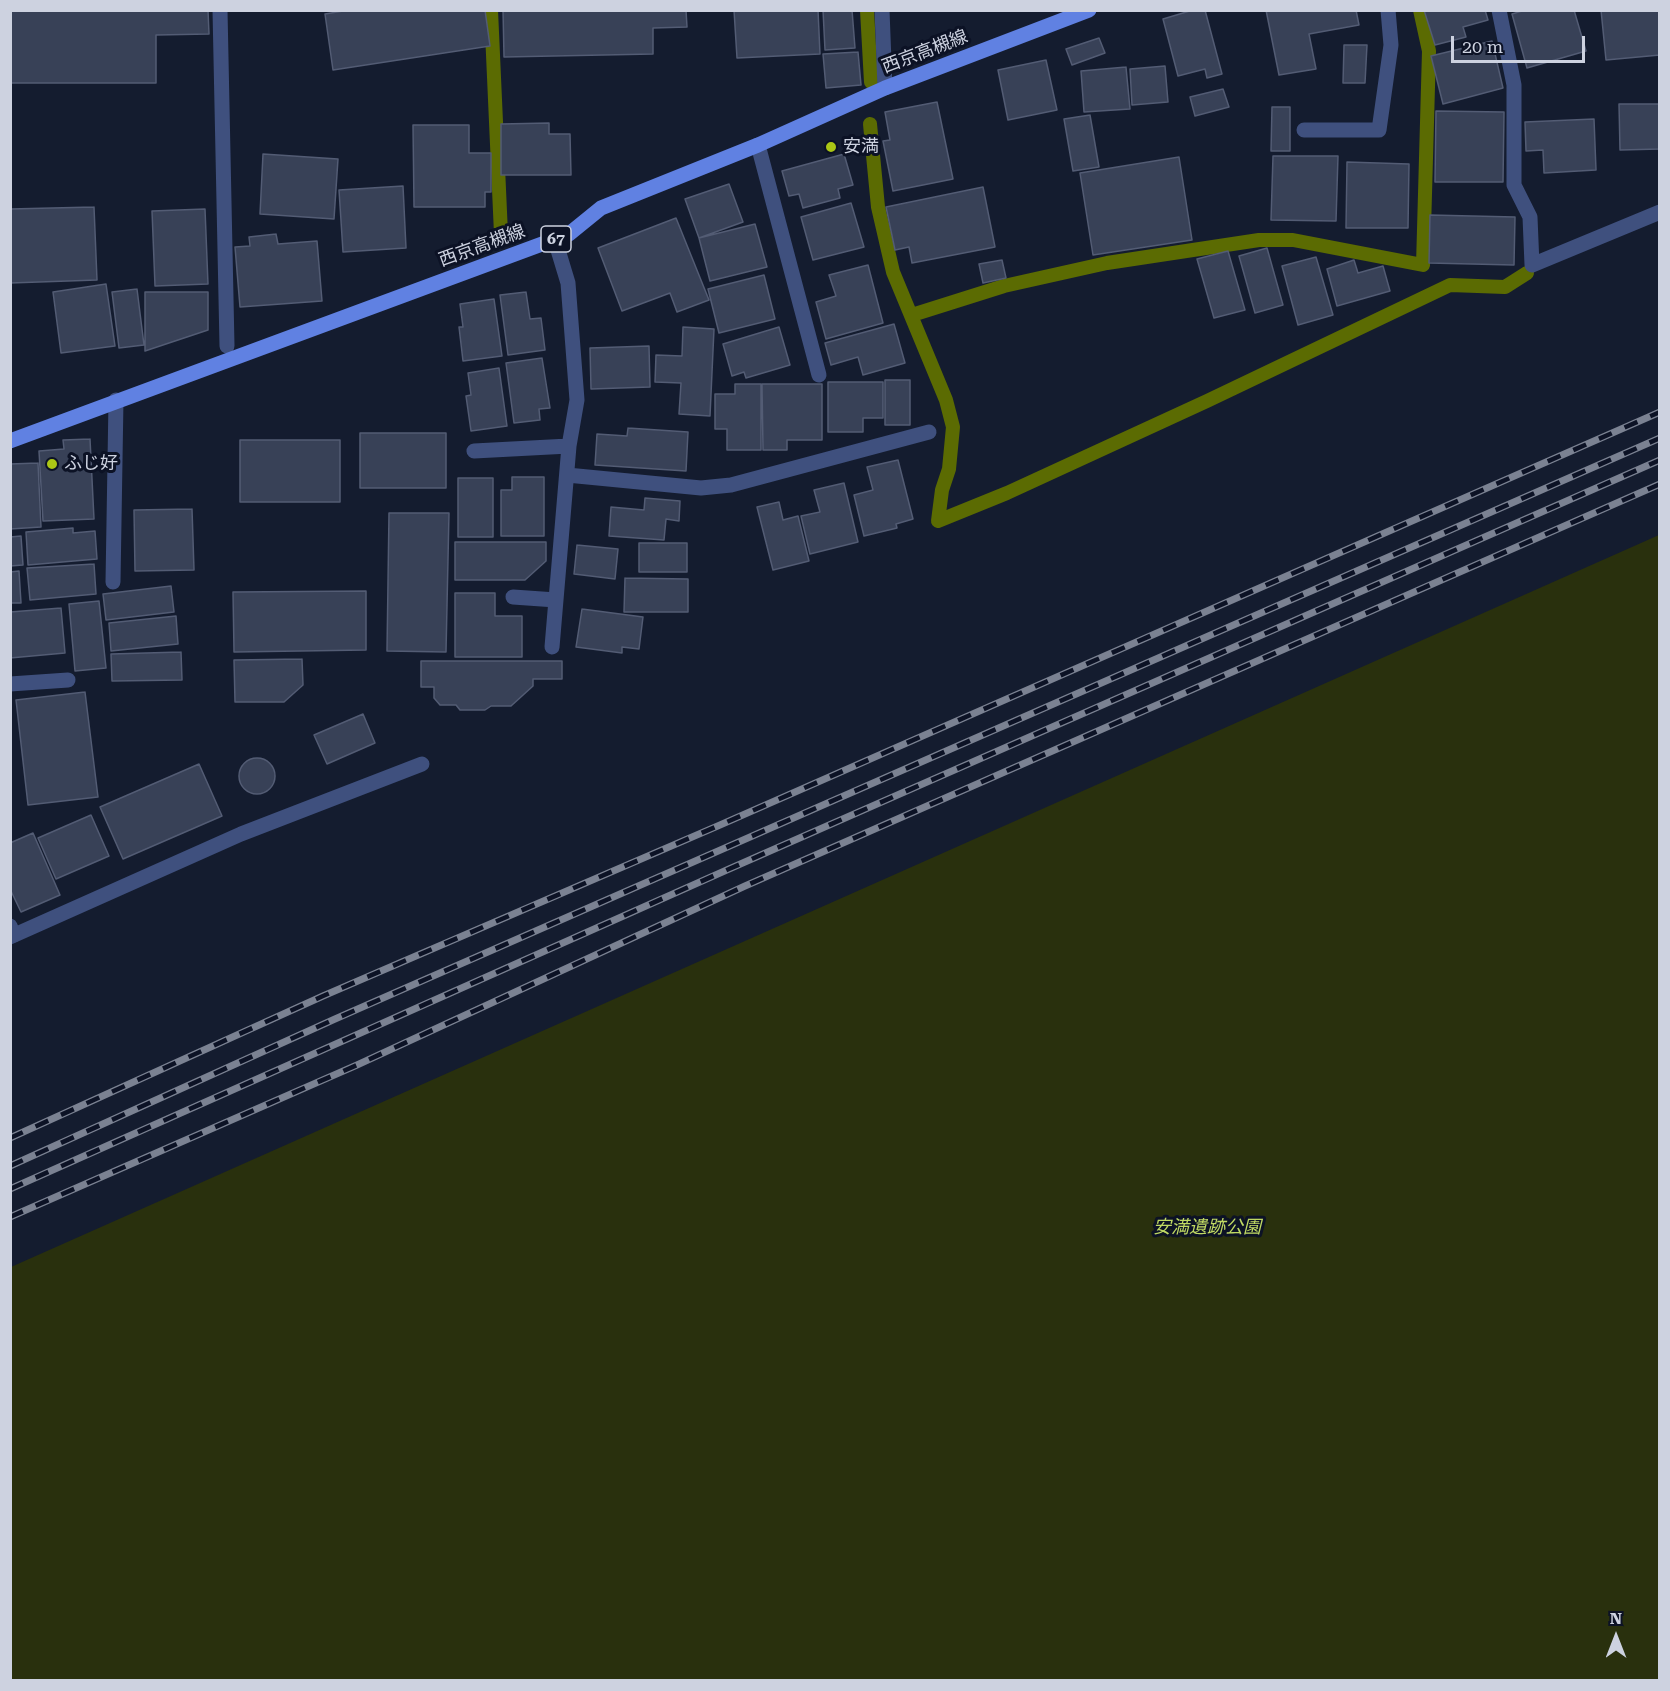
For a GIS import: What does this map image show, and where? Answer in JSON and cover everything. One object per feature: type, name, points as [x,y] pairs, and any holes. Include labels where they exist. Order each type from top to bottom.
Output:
[{"type":"main road","name":"西京高槻線","points":[[10,441],[555,240],[569,234],[601,208],[758,145],[885,88],[1089,10]]},
{"type":"street","points":[[220,10],[227,346]]},
{"type":"street","points":[[882,10],[885,88]]},
{"type":"street","points":[[1304,130],[1379,130],[1391,45],[1388,10]]},
{"type":"street","points":[[1499,10],[1514,85],[1514,185],[1530,217],[1532,265],[1659,212]]},
{"type":"street","points":[[758,145],[819,375]]},
{"type":"street","points":[[552,647],[569,446],[577,400],[568,283],[555,240]]},
{"type":"street","points":[[113,582],[116,400]]},
{"type":"street","points":[[567,475],[701,488],[731,485],[929,432]]},
{"type":"street","points":[[474,451],[569,446]]},
{"type":"street","points":[[513,597],[556,600]]},
{"type":"street","points":[[10,684],[68,680]]},
{"type":"street","points":[[12,933],[242,834],[422,764]]},
{"type":"green space","name":"安満遺跡公園","points":[[1659,535],[1659,1680],[11,1680],[11,1267]]},
{"type":"building","points":[[10,10],[208,10],[209,34],[156,35],[156,83],[10,83]]},
{"type":"building","points":[[349,10],[485,10],[490,46],[333,70],[325,14]]},
{"type":"building","points":[[503,10],[686,10],[687,27],[653,28],[653,54],[504,57]]},
{"type":"building","points":[[734,10],[818,10],[820,54],[737,58]]},
{"type":"building","points":[[823,10],[852,10],[855,48],[825,50]]},
{"type":"building","points":[[1193,10],[1205,10],[1222,74],[1207,78],[1205,69],[1178,76],[1163,19]]},
{"type":"building","points":[[1266,10],[1356,10],[1359,25],[1309,34],[1316,69],[1279,75]]},
{"type":"building","points":[[1424,10],[1485,10],[1488,20],[1463,27],[1466,37],[1435,45]]},
{"type":"building","points":[[1525,10],[1574,10],[1586,51],[1527,68],[1512,14]]},
{"type":"building","points":[[1601,10],[1660,10],[1660,55],[1606,60]]},
{"type":"building","points":[[1099,38],[1105,53],[1072,65],[1066,49]]},
{"type":"building","points":[[1492,41],[1503,88],[1443,104],[1431,56]]},
{"type":"building","points":[[1344,45],[1367,45],[1365,83],[1343,83]]},
{"type":"building","points":[[858,52],[861,85],[826,88],[823,54]]},
{"type":"building","points":[[1046,60],[1057,110],[1008,120],[998,70]]},
{"type":"building","points":[[1165,66],[1168,102],[1132,105],[1130,69]]},
{"type":"building","points":[[1126,67],[1130,109],[1084,112],[1081,71]]},
{"type":"building","points":[[1223,89],[1229,107],[1195,116],[1190,97]]},
{"type":"building","points":[[937,102],[953,179],[893,191],[883,141],[890,140],[885,112]]},
{"type":"building","points":[[1619,104],[1660,104],[1660,149],[1620,150]]},
{"type":"building","points":[[1272,107],[1290,107],[1290,151],[1271,151]]},
{"type":"building","points":[[1436,111],[1504,112],[1503,182],[1435,182]]},
{"type":"building","points":[[1090,115],[1099,167],[1073,171],[1064,119]]},
{"type":"building","points":[[1594,119],[1596,170],[1544,173],[1543,150],[1526,151],[1525,122]]},
{"type":"building","points":[[549,123],[549,134],[570,134],[571,175],[501,175],[501,124]]},
{"type":"building","points":[[413,125],[469,125],[469,153],[491,153],[491,192],[485,192],[485,207],[414,207]]},
{"type":"building","points":[[263,154],[338,159],[334,219],[260,214]]},
{"type":"building","points":[[844,154],[853,185],[838,189],[840,198],[803,208],[799,194],[789,196],[782,171]]},
{"type":"building","points":[[1273,156],[1338,156],[1336,221],[1271,220]]},
{"type":"building","points":[[1179,157],[1192,240],[1093,255],[1080,173]]},
{"type":"building","points":[[1347,162],[1409,164],[1408,228],[1346,228]]},
{"type":"building","points":[[729,184],[743,222],[699,238],[685,199]]},
{"type":"building","points":[[403,186],[406,248],[343,252],[339,190]]},
{"type":"building","points":[[983,187],[995,247],[912,263],[909,247],[895,250],[886,207]]},
{"type":"building","points":[[851,203],[864,247],[813,260],[801,217]]},
{"type":"building","points":[[94,207],[97,280],[10,283],[10,209]]},
{"type":"building","points":[[205,209],[208,284],[155,286],[152,211]]},
{"type":"building","points":[[1430,215],[1515,217],[1514,265],[1429,263]]},
{"type":"building","points":[[676,218],[709,300],[677,312],[670,293],[622,311],[598,248]]},
{"type":"building","points":[[755,224],[767,267],[710,281],[699,238]]},
{"type":"building","points":[[276,234],[278,244],[317,241],[322,301],[240,307],[235,247],[250,246],[249,237]]},
{"type":"building","points":[[1267,248],[1283,305],[1255,313],[1239,256]]},
{"type":"building","points":[[1228,251],[1245,310],[1214,318],[1197,259]]},
{"type":"building","points":[[1316,257],[1333,315],[1298,325],[1282,266]]},
{"type":"building","points":[[1002,260],[1006,278],[983,283],[979,264]]},
{"type":"building","points":[[1354,260],[1358,273],[1383,266],[1390,291],[1337,306],[1327,269]]},
{"type":"building","points":[[868,265],[883,323],[826,339],[816,302],[836,296],[829,275]]},
{"type":"building","points":[[764,275],[775,319],[719,333],[708,289]]},
{"type":"building","points":[[106,284],[115,346],[61,353],[53,292]]},
{"type":"building","points":[[137,289],[144,345],[119,348],[112,292]]},
{"type":"building","points":[[145,292],[208,292],[208,330],[145,351]]},
{"type":"building","points":[[526,292],[530,319],[541,318],[545,350],[508,355],[500,295]]},
{"type":"building","points":[[494,299],[502,356],[463,361],[459,327],[463,327],[460,304]]},
{"type":"building","points":[[894,324],[905,363],[863,375],[858,357],[831,365],[825,343]]},
{"type":"building","points":[[683,327],[714,329],[710,416],[679,414],[681,383],[655,382],[656,355],[682,356]]},
{"type":"building","points":[[779,327],[790,365],[746,378],[744,372],[732,376],[723,344]]},
{"type":"building","points":[[649,346],[650,387],[591,389],[590,348]]},
{"type":"building","points":[[542,358],[550,408],[539,409],[540,420],[514,423],[506,363]]},
{"type":"building","points":[[499,368],[507,426],[471,431],[466,396],[471,395],[468,373]]},
{"type":"building","points":[[885,380],[910,380],[910,425],[885,425]]},
{"type":"building","points":[[828,382],[883,382],[883,418],[863,418],[863,432],[828,432]]},
{"type":"building","points":[[735,384],[761,384],[761,450],[727,450],[727,429],[715,429],[715,394],[735,394]]},
{"type":"building","points":[[762,384],[822,384],[822,440],[787,440],[787,450],[763,450]]},
{"type":"building","points":[[628,428],[688,432],[686,471],[595,465],[597,434],[627,436]]},
{"type":"building","points":[[360,433],[446,433],[446,488],[360,488]]},
{"type":"building","points":[[90,439],[94,519],[43,521],[39,451],[64,449],[63,440]]},
{"type":"building","points":[[240,440],[340,440],[340,502],[240,502]]},
{"type":"building","points":[[898,460],[913,519],[896,524],[897,528],[864,536],[854,495],[873,490],[867,467]]},
{"type":"building","points":[[38,463],[41,527],[10,529],[10,464]]},
{"type":"building","points":[[512,477],[544,477],[544,536],[501,536],[501,490],[512,490]]},
{"type":"building","points":[[458,478],[493,478],[493,537],[458,537]]},
{"type":"building","points":[[844,483],[858,542],[810,554],[801,516],[820,512],[814,490]]},
{"type":"building","points":[[645,498],[680,501],[679,521],[666,519],[664,540],[609,536],[611,507],[644,510]]},
{"type":"building","points":[[779,502],[783,520],[798,516],[809,561],[773,570],[757,507]]},
{"type":"building","points":[[192,509],[194,570],[135,571],[134,510]]},
{"type":"building","points":[[389,513],[449,513],[446,652],[387,651]]},
{"type":"building","points":[[73,528],[73,533],[95,531],[97,559],[28,565],[26,532]]},
{"type":"building","points":[[21,536],[23,565],[10,566],[10,537]]},
{"type":"building","points":[[455,542],[546,542],[546,561],[525,580],[455,580]]},
{"type":"building","points":[[639,543],[687,543],[687,572],[639,572]]},
{"type":"building","points":[[577,545],[618,549],[615,579],[574,574]]},
{"type":"building","points":[[94,564],[96,594],[30,600],[27,568]]},
{"type":"building","points":[[19,571],[21,603],[10,603],[10,572]]},
{"type":"building","points":[[625,578],[688,579],[688,612],[624,612]]},
{"type":"building","points":[[171,586],[174,612],[106,620],[103,594]]},
{"type":"building","points":[[366,591],[366,650],[234,652],[233,592]]},
{"type":"building","points":[[455,593],[495,593],[495,616],[522,616],[522,657],[455,657]]},
{"type":"building","points":[[99,601],[106,668],[75,671],[69,604]]},
{"type":"building","points":[[61,608],[65,653],[10,658],[10,612]]},
{"type":"building","points":[[582,609],[643,617],[639,649],[622,647],[622,653],[576,647]]},
{"type":"building","points":[[176,616],[178,644],[111,651],[109,623]]},
{"type":"building","points":[[181,652],[182,680],[112,681],[111,654]]},
{"type":"building","points":[[302,659],[303,685],[284,702],[235,702],[234,660]]},
{"type":"building","points":[[421,661],[562,661],[562,679],[533,679],[533,686],[511,706],[491,706],[485,710],[460,710],[456,705],[440,705],[434,698],[434,687],[421,687]]},
{"type":"building","points":[[85,692],[98,797],[28,805],[16,700]]},
{"type":"building","points":[[363,714],[375,743],[327,764],[314,735]]},
{"type":"building","points":[[257,758],[269,764],[275,776],[269,788],[257,794],[245,788],[239,776],[245,764]]},
{"type":"building","points":[[199,764],[222,816],[123,859],[100,807]]},
{"type":"building","points":[[91,815],[109,856],[56,879],[38,838]]},
{"type":"building","points":[[33,833],[60,895],[21,912],[10,889],[10,843]]},
{"type":"waterway","points":[[491,10],[501,234]]},
{"type":"waterway","points":[[867,10],[871,82]]},
{"type":"waterway","points":[[912,315],[1004,286],[1107,263],[1259,240],[1293,240],[1423,265],[1429,51],[1420,10]]},
{"type":"waterway","points":[[870,124],[878,207],[893,272],[946,400],[953,427],[949,469],[942,490],[938,521],[1007,493],[1207,401],[1450,285],[1505,287],[1527,273]]},
{"type":"railway","points":[[10,1138],[323,996],[720,825],[1660,412]]},
{"type":"railway","points":[[10,1166],[335,1019],[1660,438]]},
{"type":"railway","points":[[10,1189],[729,869],[1660,460]]},
{"type":"railway","points":[[10,1217],[357,1065],[745,886],[1660,484]]},
{"type":"place","name":"安満","points":[[831,147]]},
{"type":"place","name":"ふじ好","points":[[52,464]]}]
